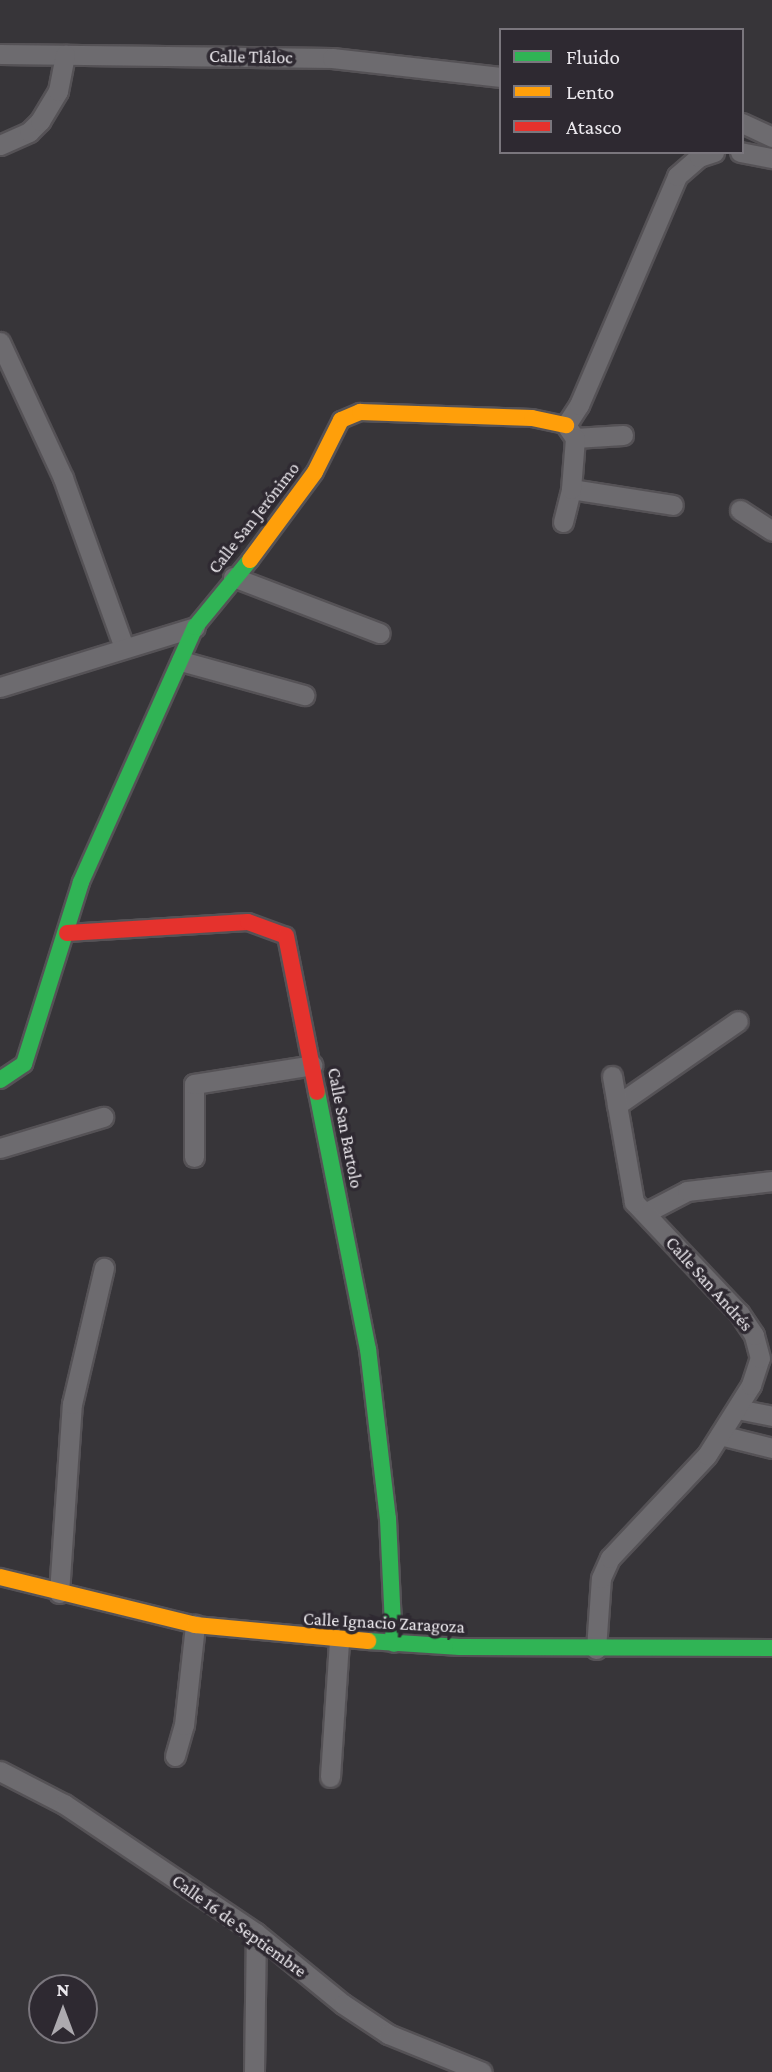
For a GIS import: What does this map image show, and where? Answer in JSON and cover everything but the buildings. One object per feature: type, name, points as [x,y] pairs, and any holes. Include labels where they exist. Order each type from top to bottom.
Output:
[{"type":"street","name":"Calle Tláloc","points":[[0,54],[332,58],[499,77]]},
{"type":"street","points":[[0,145],[29,132],[40,121],[58,91],[65,55]]},
{"type":"street","points":[[744,124],[772,136]]},
{"type":"street","points":[[744,153],[772,158]]},
{"type":"street","points":[[563,522],[571,489],[570,431],[579,405],[677,176],[699,157],[708,154]]},
{"type":"street","points":[[0,342],[63,478],[124,647]]},
{"type":"street","name":"Calle San Jerónimo","points":[[67,933],[96,843],[195,627],[284,517],[315,472],[341,420],[350,413],[513,417],[570,431]]},
{"type":"street","points":[[570,431],[623,435]]},
{"type":"street","points":[[571,489],[673,505]]},
{"type":"street","points":[[740,510],[772,531]]},
{"type":"street","points":[[233,577],[380,633]]},
{"type":"street","points":[[0,687],[195,627]]},
{"type":"street","points":[[181,661],[304,695]]},
{"type":"street","name":"Calle San Bartolo","points":[[67,933],[248,922],[278,930],[291,949],[372,1376],[389,1531],[394,1644]]},
{"type":"street","points":[[0,1080],[24,1064],[67,933]]},
{"type":"street","points":[[617,1105],[738,1021]]},
{"type":"street","points":[[194,1157],[194,1084],[312,1065]]},
{"type":"street","name":"Calle San Andrés","points":[[596,1649],[601,1578],[610,1558],[669,1498],[720,1434],[737,1409],[760,1358],[754,1335],[645,1213],[630,1191],[612,1076]]},
{"type":"street","points":[[0,1148],[103,1117]]},
{"type":"street","points":[[645,1213],[687,1191],[772,1181]]},
{"type":"street","points":[[59,1593],[72,1404],[104,1268]]},
{"type":"street","points":[[737,1409],[772,1416]]},
{"type":"street","points":[[720,1434],[772,1448]]},
{"type":"street","name":"Calle Ignacio Zaragoza","points":[[0,1577],[195,1625],[339,1641],[596,1649],[772,1648]]},
{"type":"street","points":[[175,1756],[184,1725],[195,1625]]},
{"type":"street","points":[[330,1777],[339,1641]]},
{"type":"street","name":"Calle 16 de Septiembre","points":[[0,1771],[64,1804],[256,1933],[343,2004],[388,2034],[482,2072]]},
{"type":"street","points":[[254,2072],[256,1933]]},
{"type":"traffic: fast","points":[[0,1080],[24,1064],[81,882],[195,627],[250,560]]},
{"type":"traffic: fast","points":[[317,1092],[368,1349],[388,1519],[394,1644]]},
{"type":"traffic: fast","points":[[368,1641],[460,1647],[772,1648]]},
{"type":"traffic: slow","points":[[250,560],[315,472],[341,420],[360,412],[532,418],[566,425]]},
{"type":"traffic: slow","points":[[0,1577],[195,1625],[368,1641]]},
{"type":"traffic: jam","points":[[67,933],[248,922],[286,936],[317,1092]]}]
